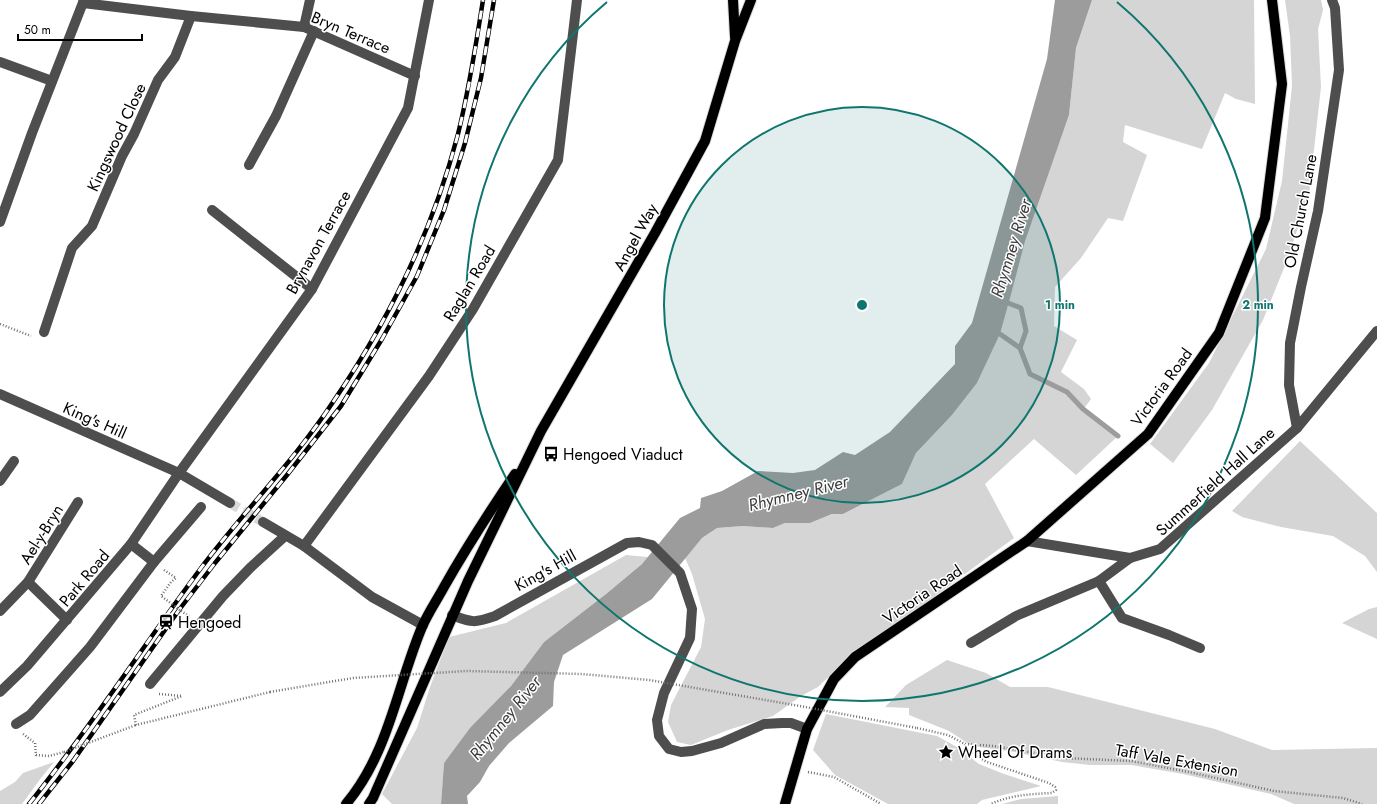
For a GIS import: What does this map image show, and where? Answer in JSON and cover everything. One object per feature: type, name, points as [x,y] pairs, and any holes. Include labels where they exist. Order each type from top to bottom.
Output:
[{"type":"main road","name":"Angel Way","points":[[733,0],[735,41]]},
{"type":"main road","name":"Angel Way","points":[[539,437],[655,234],[705,141],[735,41],[751,0]]},
{"type":"main road","name":"Victoria Road","points":[[785,804],[807,729],[834,679],[855,657],[1027,541],[1148,434],[1219,333],[1265,218],[1282,84],[1272,0]]},
{"type":"main road","points":[[369,804],[373,798],[452,615],[539,437]]},
{"type":"main road","points":[[346,804],[357,791],[374,761],[392,717],[404,677],[423,625],[469,543],[539,437]]},
{"type":"street","points":[[304,27],[310,0]]},
{"type":"street","name":"Brynavon Terrace","points":[[178,473],[312,289],[408,108],[429,0]]},
{"type":"street","name":"Raglan Road","points":[[304,546],[429,376],[473,309],[558,160],[577,0]]},
{"type":"street","name":"Old Church Lane","points":[[1297,428],[1289,385],[1290,343],[1300,287],[1318,211],[1339,70],[1335,8],[1332,0]]},
{"type":"street","points":[[0,222],[52,81],[84,1]]},
{"type":"street","name":"Bryn Terrace","points":[[84,1],[190,16],[304,27],[415,76]]},
{"type":"street","name":"Kingswood Close","points":[[44,332],[72,248],[92,226],[122,156],[134,134],[158,80],[175,58],[190,16]]},
{"type":"street","points":[[250,165],[276,116],[314,31]]},
{"type":"street","points":[[0,62],[52,81]]},
{"type":"street","points":[[212,210],[312,289]]},
{"type":"street","name":"Summerfield Hall Lane","points":[[1027,541],[1130,558],[1160,549],[1297,428],[1377,331]]},
{"type":"street","name":"King's Hill","points":[[0,394],[178,473],[230,503]]},
{"type":"street","points":[[0,481],[14,461]]},
{"type":"street","name":"Park Road","points":[[0,692],[27,666],[68,620],[131,544],[178,473]]},
{"type":"street","name":"Ael-y-Bryn","points":[[0,611],[28,582],[78,502]]},
{"type":"street","points":[[16,724],[30,715],[90,647],[154,562],[201,507]]},
{"type":"street","points":[[263,522],[304,546],[372,596],[423,625]]},
{"type":"street","points":[[150,684],[223,596],[250,568],[285,536]]},
{"type":"street","name":"King's Hill","points":[[452,615],[469,622],[495,616],[627,542],[639,542],[652,545],[680,573],[692,609],[690,638],[664,693],[657,720],[659,736],[669,749],[681,752],[692,751],[720,743],[764,724],[792,724],[807,729]]},
{"type":"street","points":[[131,544],[154,562]]},
{"type":"street","points":[[971,643],[1016,616],[1099,581],[1130,558]]},
{"type":"street","points":[[1099,581],[1122,618],[1200,648]]},
{"type":"street","name":"Ael-y-Bryn","points":[[28,582],[68,620]]},
{"type":"path","points":[[0,324],[40,340],[44,332]]},
{"type":"path","points":[[176,578],[171,582],[161,596],[181,611]]},
{"type":"path","name":"Taff Vale Extension","points":[[16,724],[26,737],[35,743],[36,755],[49,756],[64,752],[136,725],[270,692],[353,678],[466,671],[582,674],[648,680],[800,706],[948,735],[965,744],[993,746],[1064,758],[1131,761],[1274,791],[1343,798],[1362,804]]},
{"type":"path","points":[[136,725],[134,715],[182,696],[150,693],[150,684]]},
{"type":"path","points":[[965,744],[967,750],[987,762],[1049,783],[1055,787],[1056,790],[1052,793],[1020,795],[999,800],[991,804]]},
{"type":"path","points":[[795,770],[834,777],[881,804]]},
{"type":"shaded area","points":[[1092,0],[1254,0],[1255,104],[1236,99],[1225,93],[1202,149],[1125,125],[1123,142],[1147,155],[1123,221],[1108,218],[1081,258],[1055,287],[1054,326],[1077,340],[1061,372],[1084,389],[1091,399],[1083,410],[1118,436],[1076,475],[1034,439],[985,484],[1014,538],[849,657],[818,687],[801,696],[773,716],[728,730],[691,745],[677,742],[668,722],[671,705],[701,647],[705,619],[692,574],[685,558],[702,538],[717,528],[743,526],[773,528],[785,523],[810,523],[832,514],[843,514],[902,484],[916,453],[952,415],[977,383],[1000,334],[1024,241],[1069,115],[1076,48]]},
{"type":"shaded area","points":[[1285,0],[1321,0],[1323,10],[1318,29],[1321,87],[1309,195],[1286,263],[1263,320],[1212,410],[1173,463],[1150,444],[1209,363],[1266,249],[1282,181],[1292,86],[1290,36]]},
{"type":"shaded area","points":[[1300,441],[1377,513],[1377,572],[1365,556],[1333,536],[1281,527],[1242,517],[1232,511]]},
{"type":"shaded area","points":[[626,555],[648,557],[642,564],[606,594],[544,642],[511,686],[444,763],[441,804],[392,804],[382,794],[417,728],[430,687],[449,637],[506,623]]},
{"type":"shaded area","points":[[1377,607],[1377,639],[1342,623],[1369,609]]},
{"type":"shaded area","points":[[947,660],[986,673],[1010,687],[1048,687],[1215,729],[1272,750],[1377,748],[1377,804],[1294,804],[1271,794],[1183,774],[1131,765],[1090,765],[1062,762],[1015,752],[972,746],[949,731],[909,715],[909,708],[885,707],[906,685]]},
{"type":"shaded area","points":[[826,714],[937,736],[957,747],[979,764],[1041,786],[982,800],[977,804],[888,804],[835,775],[813,750]]},
{"type":"shaded area","points":[[54,762],[22,804],[0,804],[0,791],[15,782],[23,773]]},
{"type":"shaded area","points":[[1058,796],[1058,804],[1002,804],[1021,799]]},
{"type":"water","name":"Rhymney River","points":[[1055,0],[1092,0],[1076,48],[1069,115],[1025,241],[1000,334],[977,383],[952,415],[916,453],[902,484],[843,514],[832,514],[810,523],[785,523],[773,528],[743,526],[717,528],[702,538],[652,599],[563,655],[554,682],[553,706],[509,743],[489,766],[480,782],[467,796],[468,804],[441,804],[444,763],[470,728],[511,686],[544,642],[642,564],[680,518],[700,508],[701,498],[722,491],[758,471],[793,473],[815,470],[843,452],[855,455],[890,432],[955,364],[955,346],[972,323],[1047,59]]},
{"type":"waterway","name":"Rhymney River","points":[[1003,301],[1021,308],[1026,331],[1020,348]]},
{"type":"waterway","points":[[994,332],[1000,334],[1020,348],[1030,374],[1067,392],[1083,409],[1118,436]]},
{"type":"tunnel","points":[[230,503],[263,522]]},
{"type":"railway","points":[[29,804],[52,775],[201,568],[318,424],[373,339],[407,273],[436,205],[448,170],[466,101],[483,0]]},
{"type":"railway","points":[[39,804],[73,761],[179,610],[341,406],[382,339],[417,276],[444,210],[465,143],[481,78],[494,0]]},
{"type":"place","name":"Hengoed Viaduct","points":[[551,454]]},
{"type":"place","name":"Hengoed","points":[[166,622]]},
{"type":"place","name":"Wheel Of Drams","points":[[946,752]]}]
